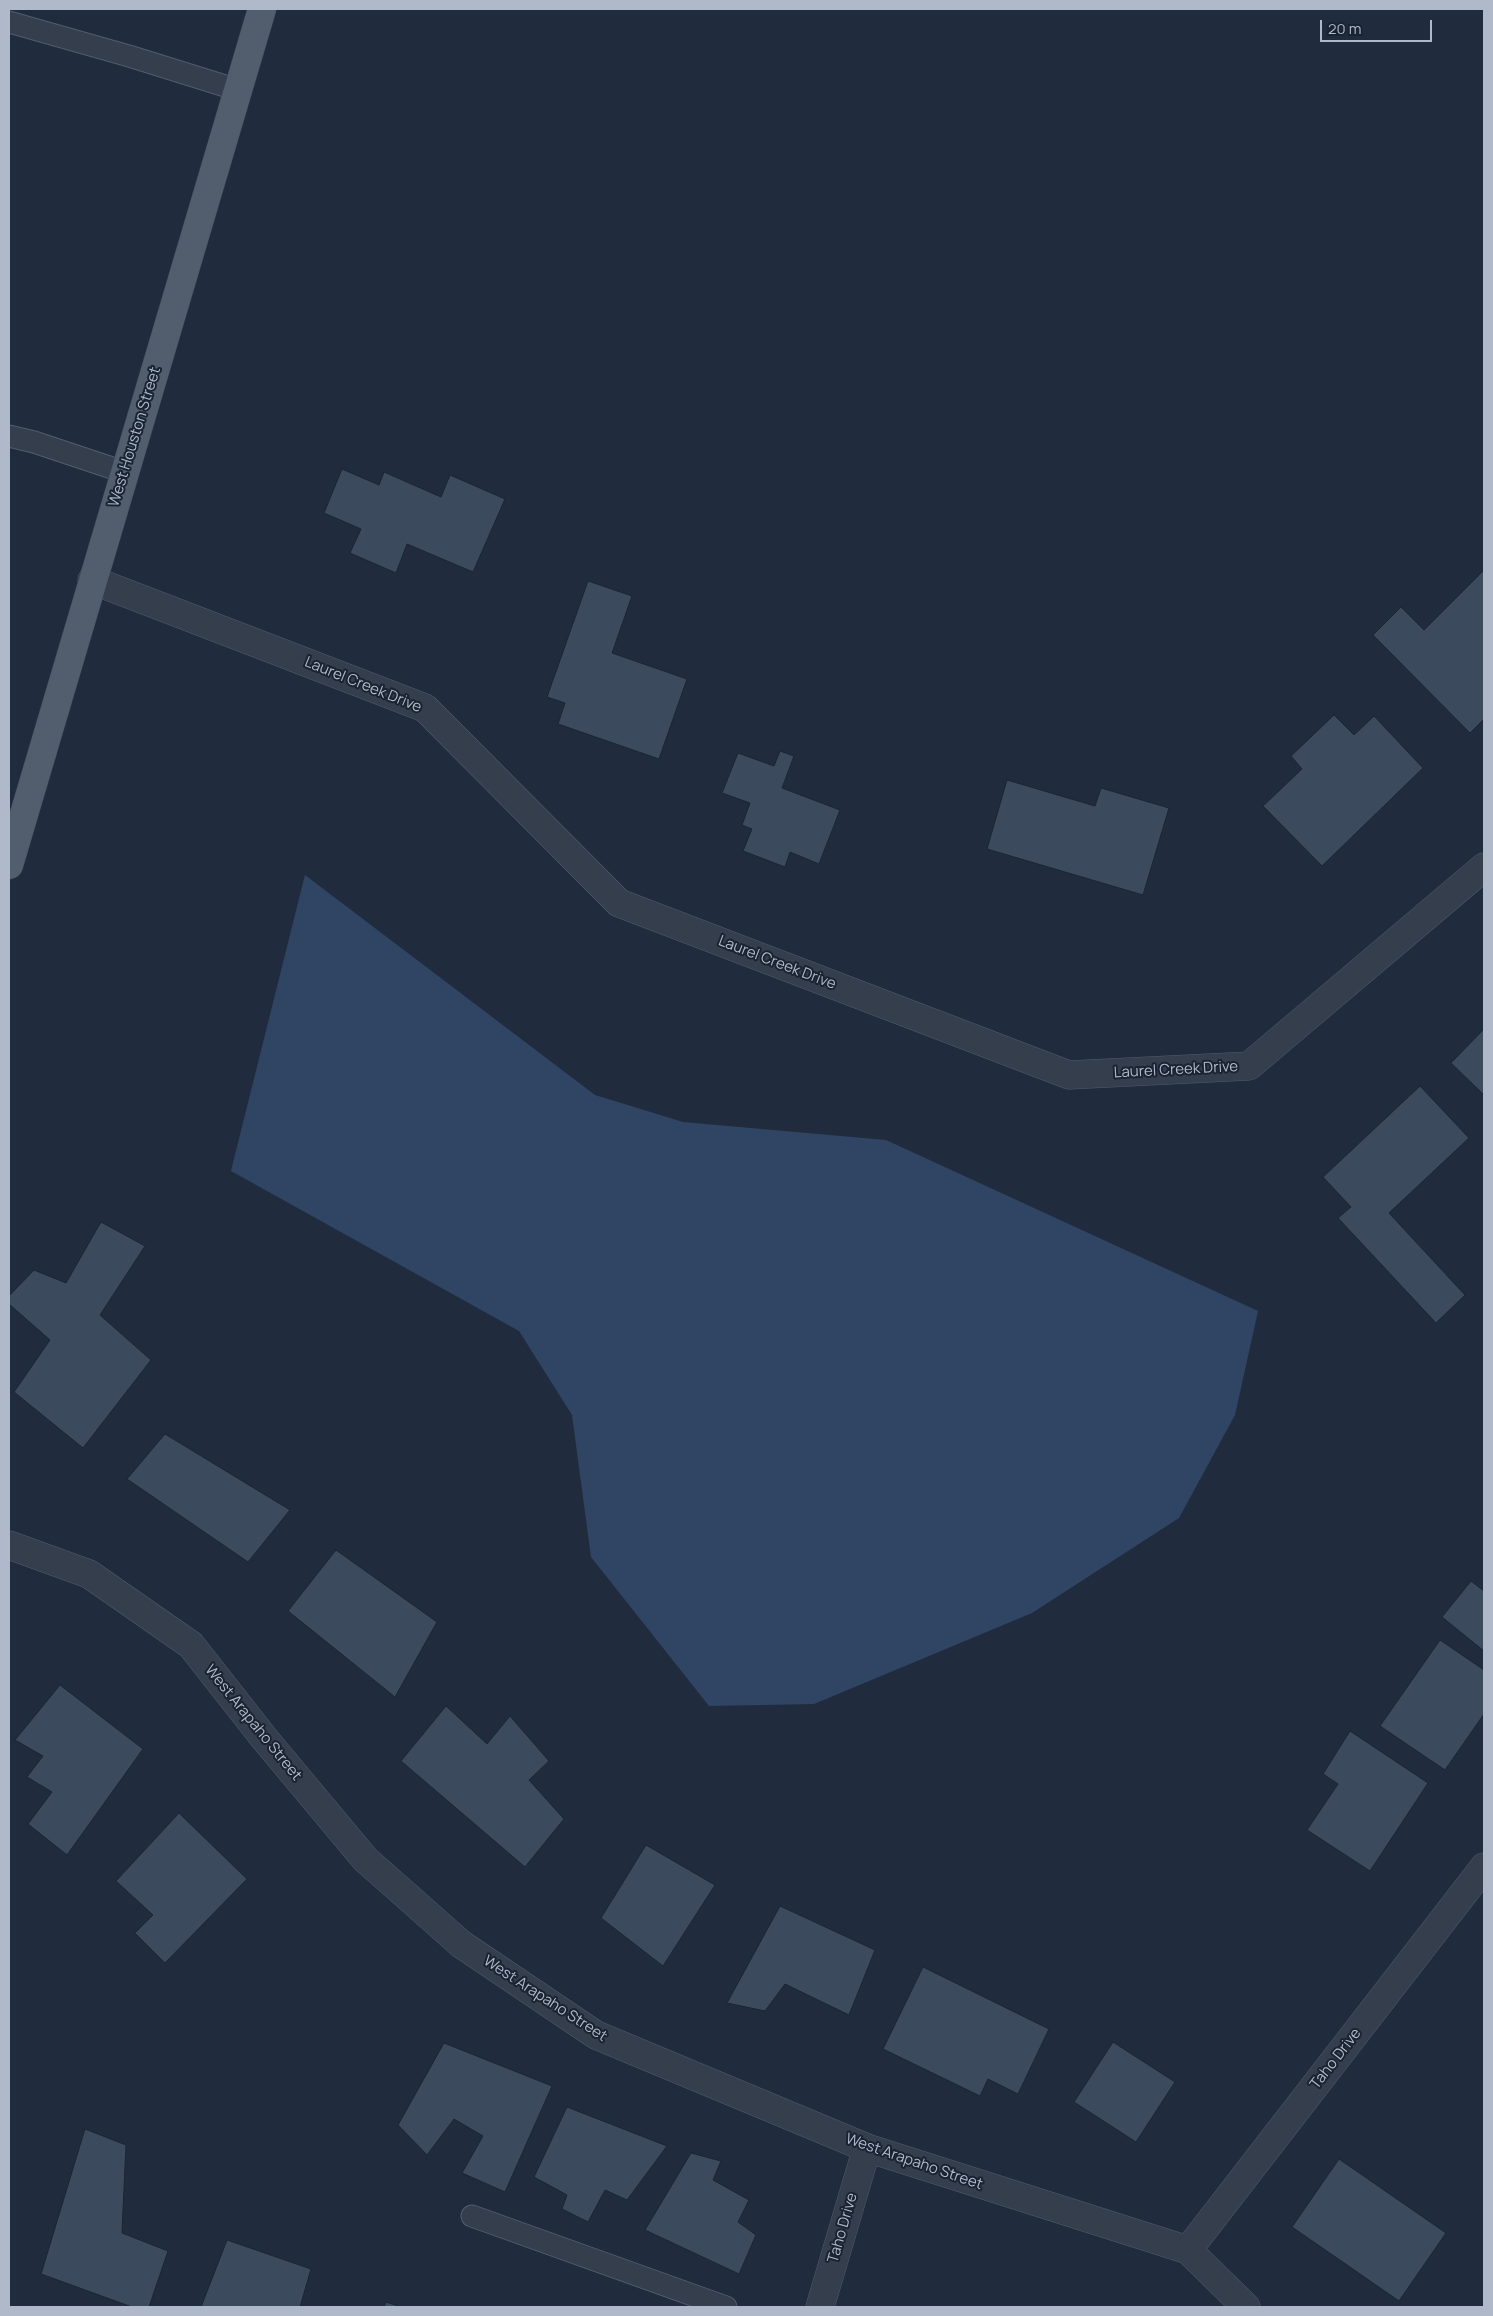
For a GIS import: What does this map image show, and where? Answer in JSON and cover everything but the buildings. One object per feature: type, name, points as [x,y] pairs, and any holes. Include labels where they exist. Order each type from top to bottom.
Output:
[{"type":"main road","name":"West Houston Street","points":[[9,865],[262,9]]},
{"type":"street","name":"Laurel Creek Drive","points":[[92,580],[425,708],[619,903],[1069,1075],[1250,1066],[1484,867]]},
{"type":"street","name":"West Arapaho Street","points":[[9,1545],[89,1574],[191,1645],[264,1738],[365,1859],[462,1944],[596,2035],[866,2148],[1188,2250],[1246,2307]]},
{"type":"street","name":"Taho Drive","points":[[1188,2250],[1484,1867]]},
{"type":"street","name":"Taho Drive","points":[[820,2307],[866,2148]]},
{"type":"lane","points":[[9,22],[129,56],[238,90]]},
{"type":"lane","points":[[9,436],[34,442],[124,472]]},
{"type":"lane","points":[[472,2216],[726,2307]]},
{"type":"water","points":[[305,875],[595,1095],[683,1122],[886,1140],[1258,1311],[1235,1415],[1179,1518],[1032,1613],[814,1704],[709,1706],[591,1557],[572,1415],[519,1331],[231,1171]]}]
